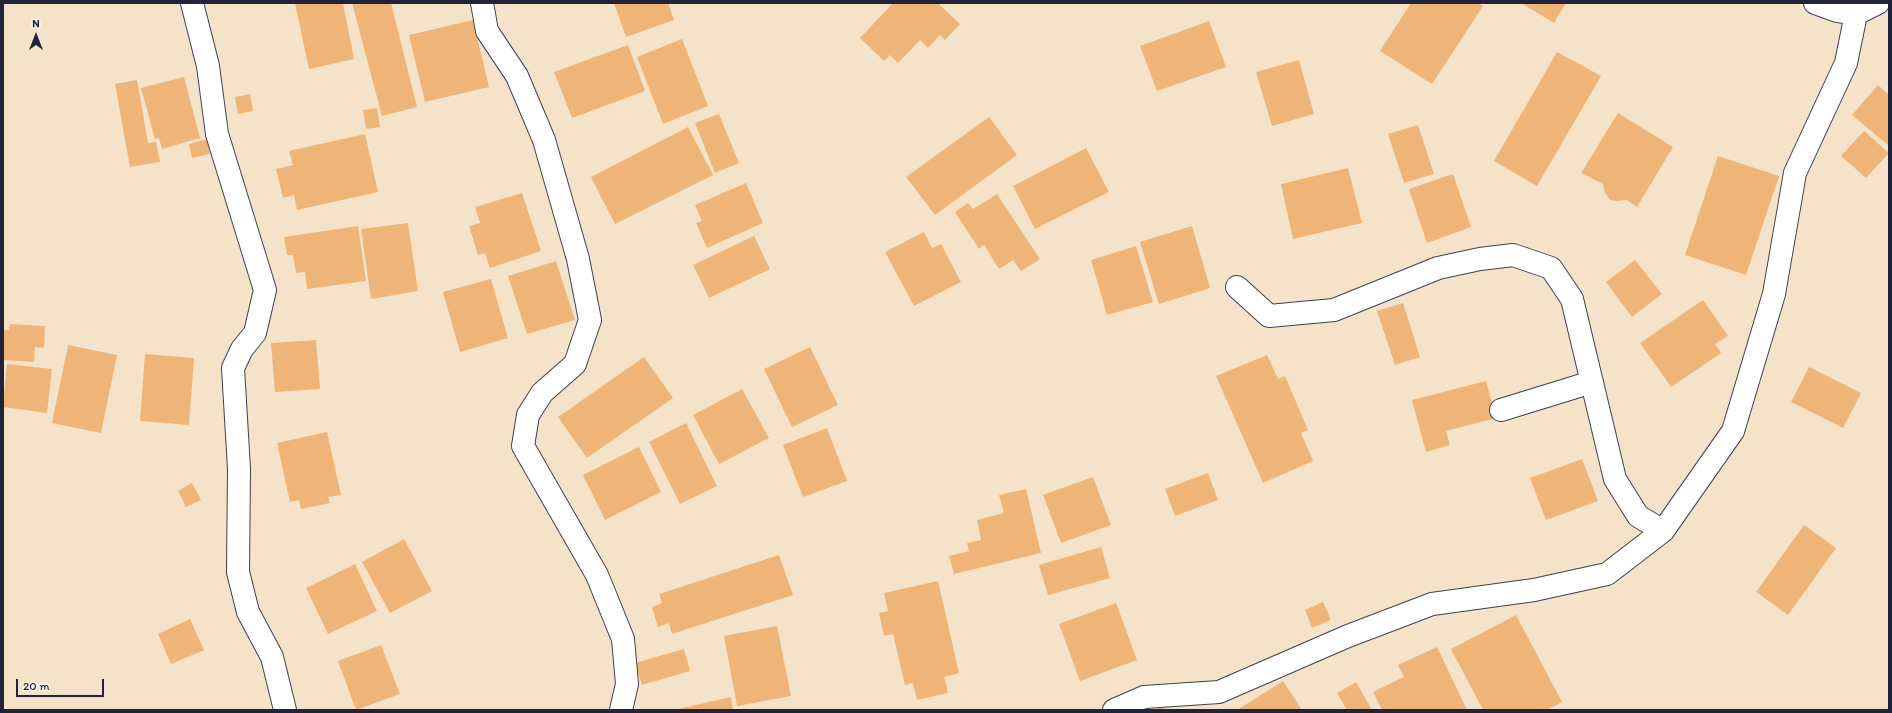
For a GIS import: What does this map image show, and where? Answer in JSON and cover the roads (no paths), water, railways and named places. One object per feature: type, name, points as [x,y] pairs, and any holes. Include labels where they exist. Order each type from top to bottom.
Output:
[{"type":"street","points":[[192,3],[208,66],[217,134],[265,290],[255,333],[242,349],[233,368],[239,469],[238,572],[248,612],[272,657],[285,710]]},
{"type":"street","points":[[482,3],[487,31],[517,76],[544,140],[578,259],[590,320],[575,364],[542,393],[528,415],[523,446],[597,575],[623,639],[627,684],[620,710]]},
{"type":"street","points":[[1816,3],[1837,11],[1856,14],[1878,3]]},
{"type":"street","points":[[1114,710],[1144,696],[1219,692],[1348,636],[1432,604],[1534,590],[1608,574],[1663,531],[1733,431],[1774,294],[1795,173],[1846,63],[1856,14]]},
{"type":"street","points":[[1237,286],[1269,316],[1334,310],[1438,268],[1480,259],[1513,255],[1551,268],[1572,299],[1615,479],[1638,516],[1663,531]]},
{"type":"street","points":[[1501,410],[1592,382]]}]
